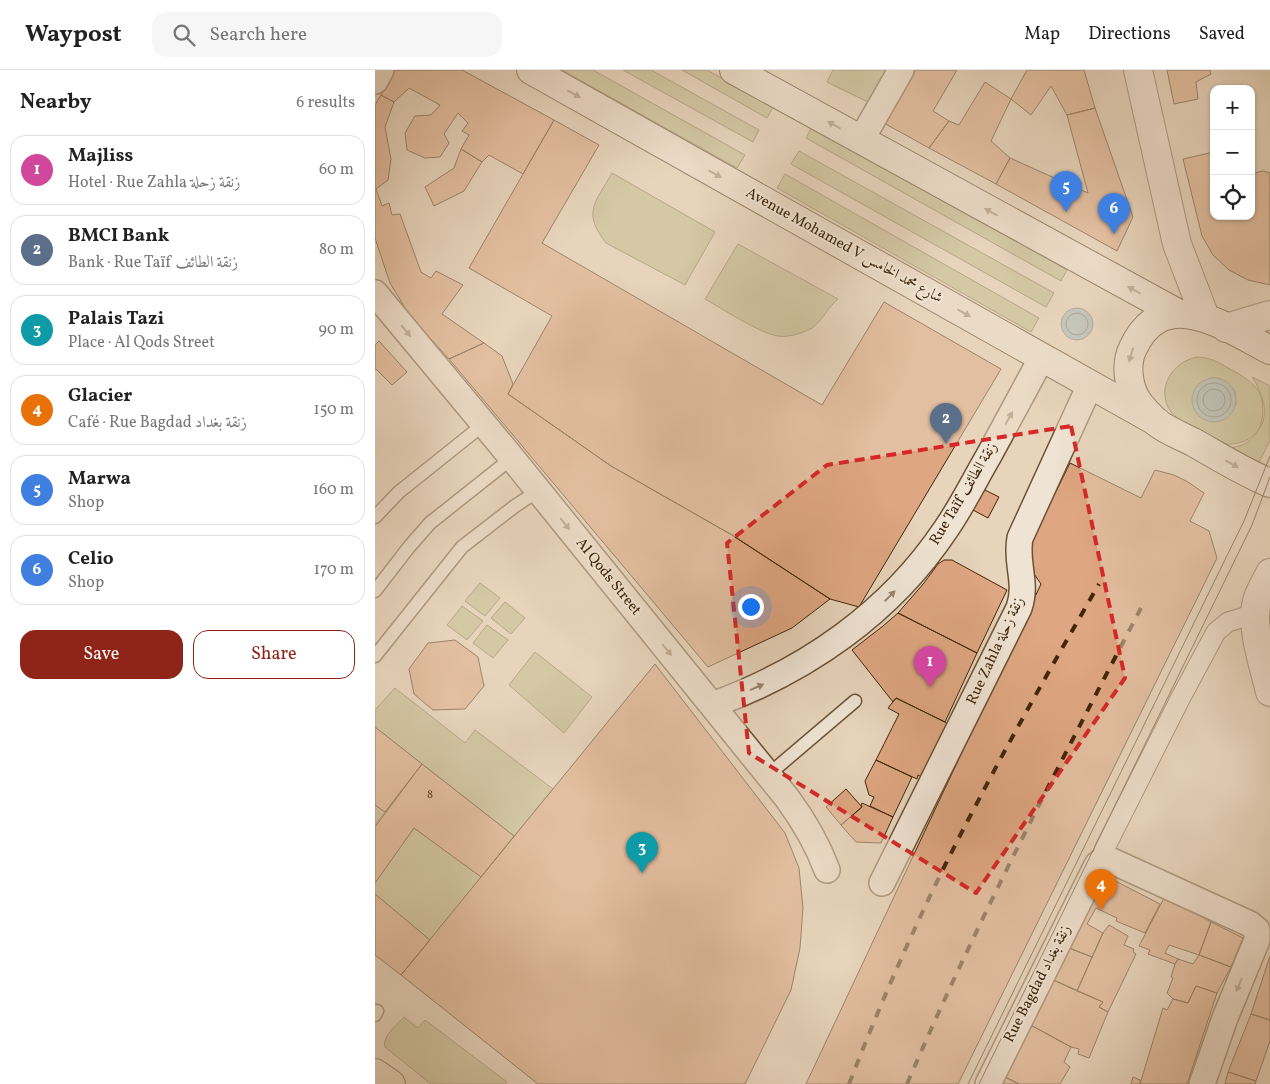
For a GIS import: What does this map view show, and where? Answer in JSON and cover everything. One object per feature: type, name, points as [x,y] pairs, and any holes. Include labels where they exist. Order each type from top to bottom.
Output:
[{"type":"main road","name":"Avenue Mohamed V شارع محمد الخامس","points":[[531,70],[1042,358],[1270,483]]},
{"type":"main road","points":[[734,70],[1177,313]]},
{"type":"main road","points":[[1138,70],[1177,244],[1215,322]]},
{"type":"main road","points":[[1157,422],[1138,402],[1133,393],[1130,383],[1129,363],[1136,341],[1144,330],[1165,316],[1177,313],[1191,314],[1215,322],[1270,350]]},
{"type":"main road","points":[[1215,322],[1270,315]]},
{"type":"main road","points":[[1270,573],[1257,600],[1254,614],[1270,692]]},
{"type":"main road","points":[[375,1073],[391,1084]]},
{"type":"street","points":[[375,81],[381,70]]},
{"type":"street","points":[[861,140],[901,70]]},
{"type":"street","name":"Al Qods Street","points":[[375,293],[513,458],[768,775],[804,821],[817,845],[827,870]]},
{"type":"street","name":"Rue Taïf زنقة الطائف","points":[[712,705],[767,683],[819,654],[867,618],[909,577],[946,530],[1042,358]]},
{"type":"street","name":"Rue Zahla زنقة زحلة","points":[[882,883],[1019,608],[1024,590],[1018,560],[1020,538],[1091,385]]},
{"type":"street","points":[[1203,1084],[1225,1018],[1257,940],[1257,930],[1250,924],[1104,859],[1104,850],[1216,632],[1228,622],[1254,614]]},
{"type":"street","name":"Rue Bagdad زنقة بغداد","points":[[988,1084],[1097,865],[1104,859]]},
{"type":"lane","points":[[375,517],[399,492],[484,424]]},
{"type":"lane","points":[[375,591],[430,524],[513,458]]},
{"type":"lane","points":[[375,656],[462,547],[515,506],[539,491]]},
{"type":"lane","points":[[768,775],[855,701]]},
{"type":"highlighted area","points":[[1071,426],[1125,678],[976,893],[749,753],[727,543],[827,465]]},
{"type":"shaded area","points":[[562,70],[593,70],[745,155],[737,168]]},
{"type":"shaded area","points":[[623,70],[651,70],[759,130],[753,142]]},
{"type":"shaded area","points":[[682,70],[707,70],[773,107],[767,118]]},
{"type":"shaded area","points":[[833,70],[888,70],[870,103],[827,82]]},
{"type":"shaded area","points":[[812,127],[1067,270],[1061,281],[806,138]]},
{"type":"shaded area","points":[[799,151],[1054,293],[1046,307],[791,164]]},
{"type":"shaded area","points":[[612,173],[715,232],[685,285],[606,243],[594,223],[593,215],[596,200]]},
{"type":"shaded area","points":[[785,174],[1039,318],[1031,332],[777,188]]},
{"type":"shaded area","points":[[738,244],[838,299],[812,328],[791,336],[770,334],[741,320],[705,299]]},
{"type":"shaded area","points":[[1197,357],[1213,360],[1244,377],[1256,388],[1264,403],[1264,412],[1263,422],[1252,437],[1237,443],[1223,443],[1195,429],[1171,412],[1166,403],[1166,386],[1174,371],[1180,364]],"holes":[[[1219,378],[1235,391],[1236,405],[1199,416],[1194,404],[1194,393],[1200,384],[1206,380]]]},
{"type":"shaded area","points":[[1252,377],[1270,386],[1270,441],[1257,466],[1228,448],[1241,445],[1251,439],[1258,431],[1262,421],[1263,409],[1261,398],[1258,387]]},
{"type":"shaded area","points":[[480,583],[500,598],[485,616],[465,601]]},
{"type":"shaded area","points":[[505,602],[525,618],[511,634],[491,618]]},
{"type":"shaded area","points":[[462,606],[483,621],[467,640],[447,625]]},
{"type":"shaded area","points":[[487,625],[508,640],[493,658],[473,643]]},
{"type":"shaded area","points":[[535,652],[592,697],[564,733],[509,685]]},
{"type":"shaded area","points":[[395,688],[465,743],[475,730],[553,789],[514,836],[375,727],[375,710]]},
{"type":"shaded area","points":[[375,805],[385,812],[375,825]]},
{"type":"shaded area","points":[[414,828],[481,877],[430,940],[375,894],[375,883]]},
{"type":"shaded area","points":[[404,1017],[418,1028],[425,1020],[507,1082],[505,1084],[431,1084],[385,1047],[388,1035]]},
{"type":"water","points":[[1077,308],[1083,309],[1088,313],[1092,318],[1092,330],[1088,335],[1083,339],[1077,340],[1071,339],[1066,335],[1062,330],[1061,324],[1062,318],[1066,313],[1071,309]]},
{"type":"water","points":[[1210,378],[1218,378],[1230,384],[1236,400],[1230,416],[1218,422],[1210,422],[1198,416],[1192,404],[1192,396],[1198,384]]},
{"type":"building","points":[[395,70],[462,70],[554,120],[523,174],[489,155],[482,162],[461,149],[469,135],[462,131],[468,123],[458,113],[444,134],[449,143],[440,157],[425,158],[407,150],[405,133],[415,116],[431,115],[440,105],[409,88],[394,102],[381,95]]},
{"type":"building","points":[[911,70],[957,70],[933,111],[949,121],[929,148],[882,122]]},
{"type":"building","points":[[1027,70],[1084,70],[1095,108],[1067,115],[1051,86],[1031,115],[1011,99]]},
{"type":"building","points":[[1167,70],[1210,70],[1211,74],[1196,82],[1198,99],[1174,104]]},
{"type":"building","points":[[985,82],[1011,99],[991,141],[1010,158],[996,184],[929,148],[949,121],[959,125]]},
{"type":"building","points":[[381,95],[394,102],[385,127],[391,159],[388,180],[376,189],[382,206],[389,203],[392,215],[400,214],[421,272],[431,278],[436,271],[463,285],[442,314],[484,343],[449,359],[410,316],[390,283],[375,238],[375,105]]},
{"type":"building","points":[[1095,108],[1133,217],[1117,251],[996,184],[1010,158],[1088,193],[1067,115]]},
{"type":"building","points":[[554,120],[599,145],[542,243],[822,405],[884,302],[1001,369],[859,607],[830,599],[732,535],[611,466],[508,394],[552,316],[469,268]]},
{"type":"building","points":[[461,149],[482,162],[464,191],[434,206],[425,187],[454,168]]},
{"type":"building","points":[[1210,153],[1210,220],[1255,220],[1255,173],[1263,171],[1270,173],[1270,285],[1248,280],[1229,270],[1213,255],[1202,236],[1183,159]]},
{"type":"building","points":[[379,341],[407,372],[392,385],[375,370],[375,345]]},
{"type":"building","points":[[484,343],[502,356],[513,384],[508,394],[611,466],[732,535],[830,599],[792,628],[708,667],[449,359]]},
{"type":"building","points":[[1070,463],[1141,498],[1155,470],[1174,475],[1188,482],[1204,493],[1190,521],[1209,531],[1217,558],[958,1084],[806,1084],[1041,584],[1023,558]]},
{"type":"building","points":[[983,489],[999,497],[988,518],[973,510]]},
{"type":"building","points":[[944,560],[952,560],[1007,590],[977,653],[898,613],[938,564]]},
{"type":"building","points":[[898,613],[977,653],[945,722],[896,698],[893,702],[852,650]]},
{"type":"building","points":[[455,640],[478,657],[484,686],[465,709],[433,710],[414,694],[409,669],[428,643]]},
{"type":"building","points":[[655,664],[785,833],[799,868],[803,908],[800,948],[791,990],[745,1084],[538,1084],[401,975]]},
{"type":"building","points":[[896,698],[949,724],[924,778],[918,775],[917,779],[876,760],[899,714],[888,708]]},
{"type":"building","points":[[375,727],[422,764],[385,812],[375,805]]},
{"type":"building","points":[[876,760],[912,777],[893,817],[870,806],[874,797],[869,795],[865,781]]},
{"type":"building","points":[[422,764],[514,836],[481,877],[414,828],[375,883],[375,827]]},
{"type":"building","points":[[846,789],[862,807],[841,825],[826,807]]},
{"type":"building","points":[[862,803],[893,817],[881,843],[856,842],[841,825],[862,807]]},
{"type":"building","points":[[1100,873],[1160,904],[1145,933],[1116,921],[1117,918],[1096,908],[1087,924],[1103,933],[1092,957],[1064,946]]},
{"type":"building","points":[[375,894],[430,940],[401,975],[375,955]]},
{"type":"building","points":[[1164,898],[1189,909],[1211,922],[1199,955],[1169,945],[1165,953],[1178,959],[1175,964],[1148,954],[1150,950],[1139,946]]},
{"type":"building","points":[[1211,922],[1243,938],[1231,967],[1199,955]]},
{"type":"building","points":[[1109,925],[1128,936],[1124,945],[1134,949],[1133,952],[1136,954],[1108,1012],[1099,1007],[1103,1002],[1077,991],[1103,933]]},
{"type":"building","points":[[1064,946],[1092,957],[1077,991],[1049,978]]},
{"type":"building","points":[[1199,955],[1231,967],[1217,993],[1196,986],[1188,1003],[1173,999],[1167,993],[1173,978],[1171,977],[1175,964],[1178,959],[1193,964]]},
{"type":"building","points":[[1270,956],[1270,1020],[1251,1014]]},
{"type":"building","points":[[1049,978],[1103,1002],[1099,1007],[1108,1012],[1089,1058],[1078,1054],[1079,1049],[1071,1047],[1027,1023]]},
{"type":"building","points":[[1196,986],[1217,993],[1187,1084],[1140,1084],[1163,1008],[1167,1010],[1173,999],[1188,1003]]},
{"type":"building","points":[[1251,1014],[1270,1020],[1270,1041],[1256,1081],[1228,1072]]},
{"type":"building","points":[[1027,1023],[1071,1047],[1064,1062],[1070,1067],[1060,1084],[1019,1084],[1001,1075]]},
{"type":"building","points":[[1228,1072],[1256,1081],[1255,1084],[1225,1084]]},
{"type":"building","points":[[1001,1075],[1019,1084],[996,1084]]},
{"type":"building","points":[[1133,1077],[1140,1080],[1140,1084],[1131,1084]]},
{"type":"tram line","points":[[968,1084],[1244,521],[1270,456]]},
{"type":"tram line","points":[[979,1084],[1252,525],[1270,477]]},
{"type":"railway","points":[[849,1084],[893,978],[941,873],[1006,749],[1099,584]]},
{"type":"railway","points":[[907,1084],[990,903],[1141,608]]},
{"type":"place","name":"Marwa","points":[[1066,212]]},
{"type":"place","name":"Celio","points":[[1114,234]]},
{"type":"place","name":"BMCI Bank","points":[[946,444]]},
{"type":"place","name":"Majliss","points":[[930,687]]},
{"type":"place","name":"Palais Tazi","points":[[642,873]]},
{"type":"place","name":"Glacier","points":[[1101,910]]}]
